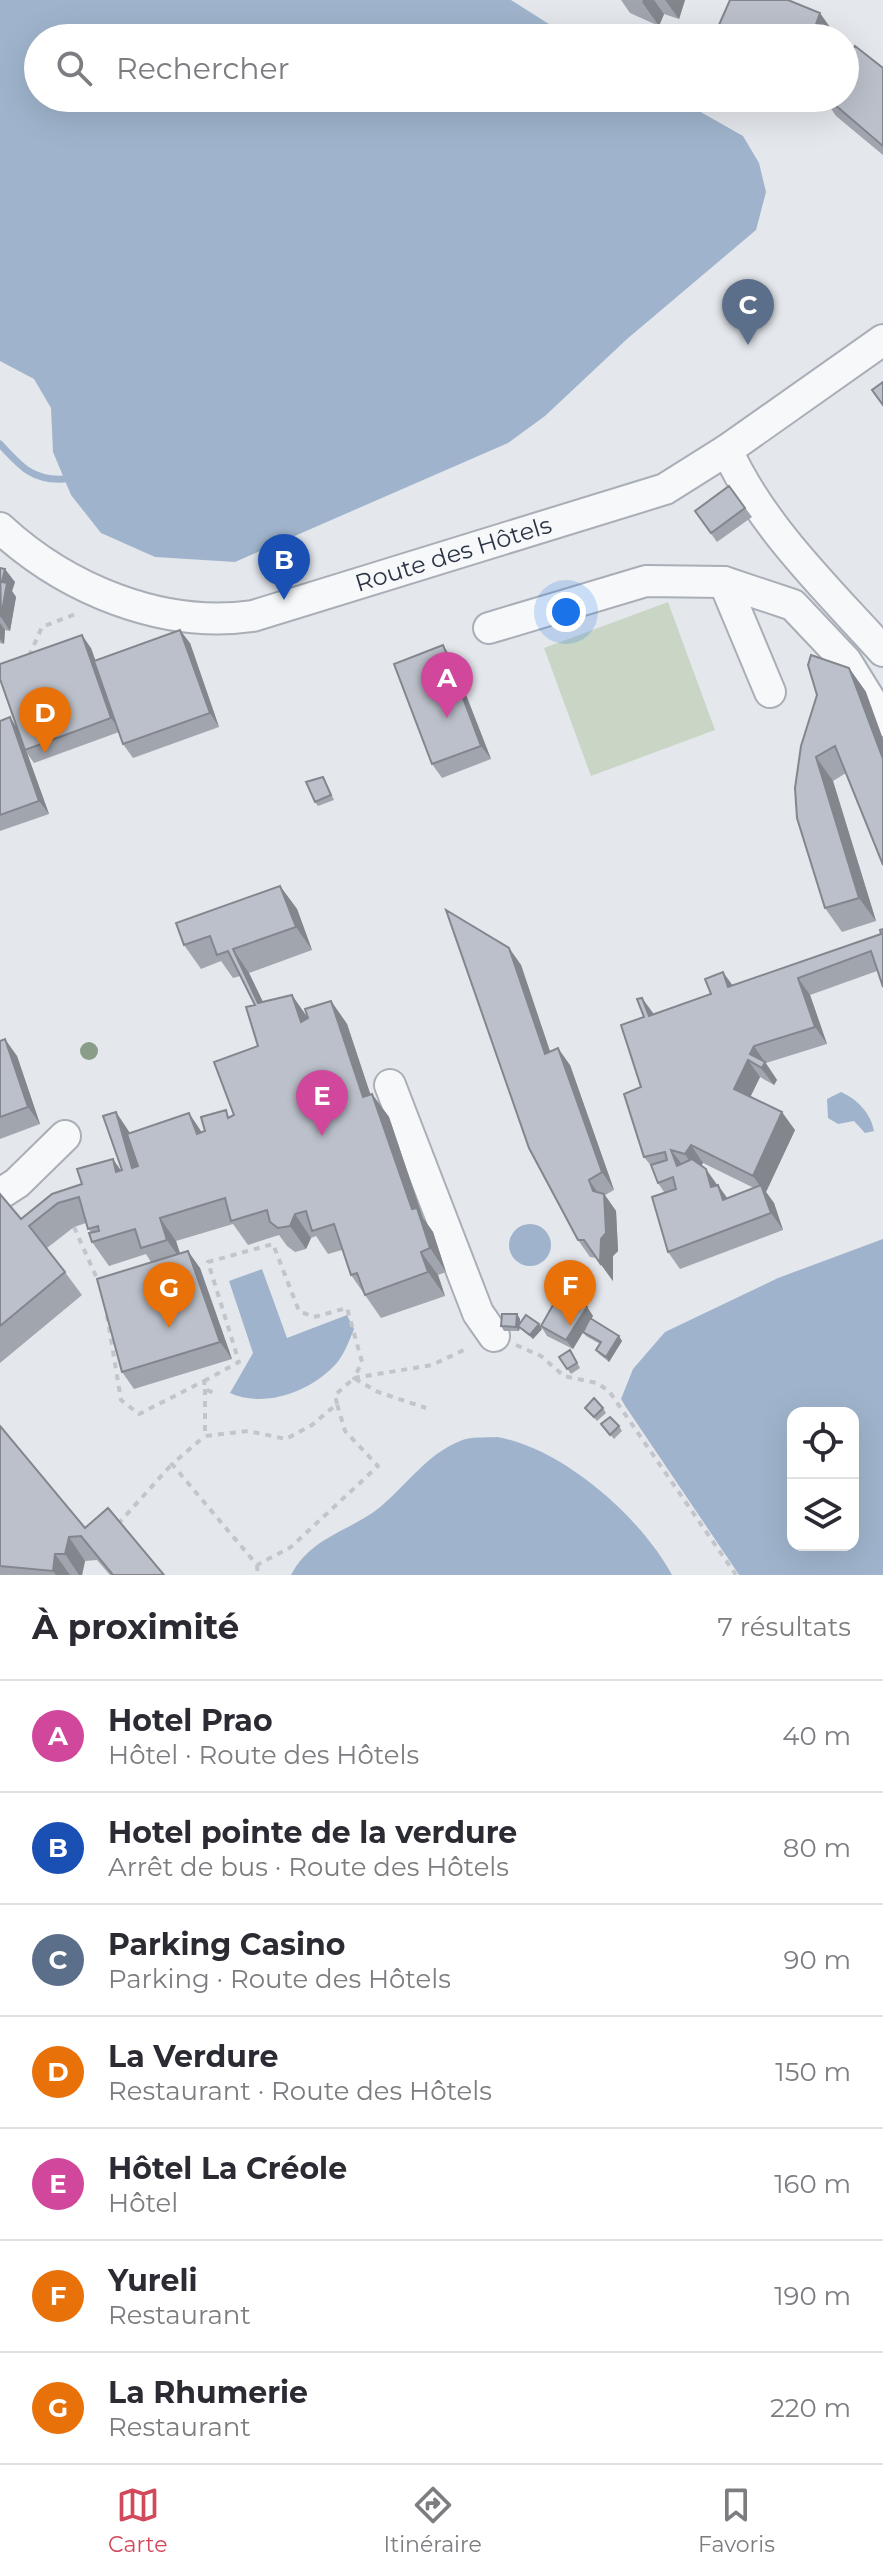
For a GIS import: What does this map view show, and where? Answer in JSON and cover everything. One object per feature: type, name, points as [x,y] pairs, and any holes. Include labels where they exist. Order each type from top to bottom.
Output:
[{"type":"street","name":"Route des Hôtels","points":[[0,528],[27,553],[114,598],[153,612],[217,621],[286,608],[665,489],[727,450],[883,340]]},
{"type":"street","points":[[727,450],[740,479],[795,552],[883,651]]},
{"type":"street","points":[[489,628],[646,581],[724,582],[793,605],[846,661],[883,721]]},
{"type":"street","points":[[724,582],[770,692]]},
{"type":"street","points":[[390,1085],[478,1313],[494,1336]]},
{"type":"street","points":[[0,1194],[17,1183],[65,1136]]},
{"type":"path","points":[[23,660],[31,654],[42,627],[114,598]]},
{"type":"path","points":[[74,1227],[103,1293]]},
{"type":"path","points":[[106,1309],[121,1400],[139,1414],[239,1362],[208,1262],[273,1244],[299,1311],[314,1317],[347,1308],[362,1362],[335,1395],[345,1431],[378,1466],[291,1547],[257,1565]]},
{"type":"path","points":[[351,1379],[432,1365],[494,1336],[541,1356],[564,1376],[597,1383],[609,1391],[736,1575]]},
{"type":"path","points":[[351,1379],[426,1408]]},
{"type":"path","points":[[204,1381],[205,1436]]},
{"type":"path","points":[[205,1389],[216,1394]]},
{"type":"path","points":[[108,1534],[172,1464],[205,1436],[248,1431],[286,1439],[312,1425],[337,1404]]},
{"type":"path","points":[[172,1464],[257,1565],[258,1575]]},
{"type":"green space","points":[[668,602],[715,730],[591,776],[544,648]]},
{"type":"water","points":[[0,0],[511,0],[549,24],[24,24],[24,112],[701,112],[743,136],[759,163],[766,192],[756,230],[627,339],[545,416],[508,443],[235,562],[155,557],[101,533],[71,495],[53,452],[51,408],[34,379],[0,361]]},
{"type":"water","points":[[841,1092],[862,1107],[874,1131],[865,1133],[854,1121],[838,1124],[828,1118],[827,1099]]},
{"type":"water","points":[[530,1224],[545,1230],[551,1245],[545,1260],[530,1266],[515,1260],[509,1245],[515,1230]]},
{"type":"water","points":[[883,1239],[883,1575],[739,1575],[621,1399],[633,1369],[665,1332],[778,1278]]},
{"type":"water","points":[[262,1269],[287,1338],[347,1315],[354,1329],[340,1359],[323,1376],[298,1391],[257,1399],[230,1393],[253,1353],[229,1281]]},
{"type":"water","points":[[497,1437],[547,1455],[597,1488],[641,1531],[672,1575],[291,1575],[299,1562],[319,1543],[379,1508],[437,1454],[464,1439]]},
{"type":"pier","points":[[621,1399],[739,1575],[734,1575],[621,1409]]},
{"type":"building","points":[[730,0],[788,0],[820,13],[816,24],[719,24]]},
{"type":"building","points":[[859,49],[883,68],[883,146],[843,112],[859,112]]},
{"type":"building","points":[[883,382],[883,405],[872,390]]},
{"type":"building","points":[[729,486],[745,508],[711,533],[695,511]]},
{"type":"building","points":[[0,568],[5,569],[2,582],[7,583],[1,617]]},
{"type":"building","points":[[180,630],[210,713],[123,744],[94,661]]},
{"type":"building","points":[[82,635],[111,718],[25,750],[0,679],[0,664]]},
{"type":"building","points":[[443,645],[481,746],[432,764],[394,664]]},
{"type":"building","points":[[811,655],[849,668],[883,759],[883,865],[835,746],[816,757],[859,898],[825,908],[797,818],[795,788],[801,746],[817,695],[808,665]]},
{"type":"building","points":[[10,717],[39,801],[0,815],[0,721]]},
{"type":"building","points":[[323,777],[331,795],[315,802],[306,782]]},
{"type":"building","points":[[280,886],[296,927],[233,949],[258,1003],[292,995],[301,1022],[308,1018],[305,1009],[331,1001],[363,1097],[372,1094],[412,1209],[417,1208],[430,1248],[421,1252],[428,1272],[365,1295],[357,1273],[351,1275],[334,1224],[312,1231],[306,1211],[295,1214],[290,1226],[278,1228],[270,1222],[267,1210],[231,1221],[225,1198],[160,1218],[167,1240],[141,1248],[135,1229],[92,1242],[89,1233],[99,1231],[98,1226],[88,1229],[79,1197],[58,1203],[29,1226],[65,1272],[0,1326],[0,1194],[21,1219],[52,1194],[82,1184],[77,1169],[113,1159],[116,1172],[122,1170],[103,1116],[116,1112],[132,1168],[138,1166],[127,1134],[189,1113],[197,1134],[205,1131],[201,1117],[226,1110],[228,1118],[234,1115],[214,1062],[258,1046],[246,1007],[255,1005],[228,951],[217,955],[210,936],[184,945],[176,923]]},
{"type":"building","points":[[446,910],[509,948],[545,1054],[558,1048],[602,1172],[589,1180],[593,1191],[604,1194],[606,1233],[601,1239],[600,1263],[584,1240],[578,1240],[529,1148]]},
{"type":"building","points":[[883,929],[883,987],[871,951],[798,978],[815,1027],[754,1046],[750,1054],[765,1062],[762,1068],[748,1060],[734,1089],[782,1112],[753,1176],[691,1145],[685,1154],[671,1150],[677,1166],[692,1159],[706,1169],[711,1187],[718,1185],[723,1200],[761,1185],[771,1213],[668,1252],[652,1197],[676,1189],[673,1177],[658,1183],[651,1165],[667,1160],[665,1152],[644,1157],[624,1094],[641,1087],[621,1025],[644,1017],[637,999],[642,998],[649,1016],[711,994],[705,979],[723,972],[728,987],[881,934],[880,930]]},
{"type":"building","points":[[5,1039],[28,1107],[0,1117],[0,1041]]},
{"type":"building","points":[[188,1251],[220,1342],[122,1372],[97,1279]]},
{"type":"building","points":[[561,1291],[587,1307],[566,1340],[541,1326]]},
{"type":"building","points":[[502,1314],[517,1314],[516,1327],[501,1326]]},
{"type":"building","points":[[526,1315],[539,1324],[530,1335],[518,1326]]},
{"type":"building","points":[[590,1318],[619,1336],[606,1357],[596,1350],[601,1342],[583,1332]]},
{"type":"building","points":[[570,1350],[577,1363],[567,1369],[559,1357]]},
{"type":"building","points":[[594,1398],[603,1408],[594,1417],[585,1408]]},
{"type":"building","points":[[610,1417],[619,1426],[610,1435],[601,1424]]},
{"type":"building","points":[[0,1426],[85,1528],[108,1508],[164,1575],[113,1575],[81,1536],[69,1537],[65,1554],[55,1554],[53,1571],[0,1566]]},
{"type":"waterway","points":[[0,444],[28,471],[44,478],[64,479]]},
{"type":"place","name":"Parking Casino","points":[[748,345]]},
{"type":"place","name":"Hotel pointe de la verdure","points":[[284,600]]},
{"type":"place","name":"Hotel Prao","points":[[447,718]]},
{"type":"place","name":"La Verdure","points":[[45,753]]},
{"type":"place","name":"Hôtel La Créole","points":[[322,1136]]},
{"type":"place","name":"Yureli","points":[[570,1326]]},
{"type":"place","name":"La Rhumerie","points":[[169,1328]]}]
